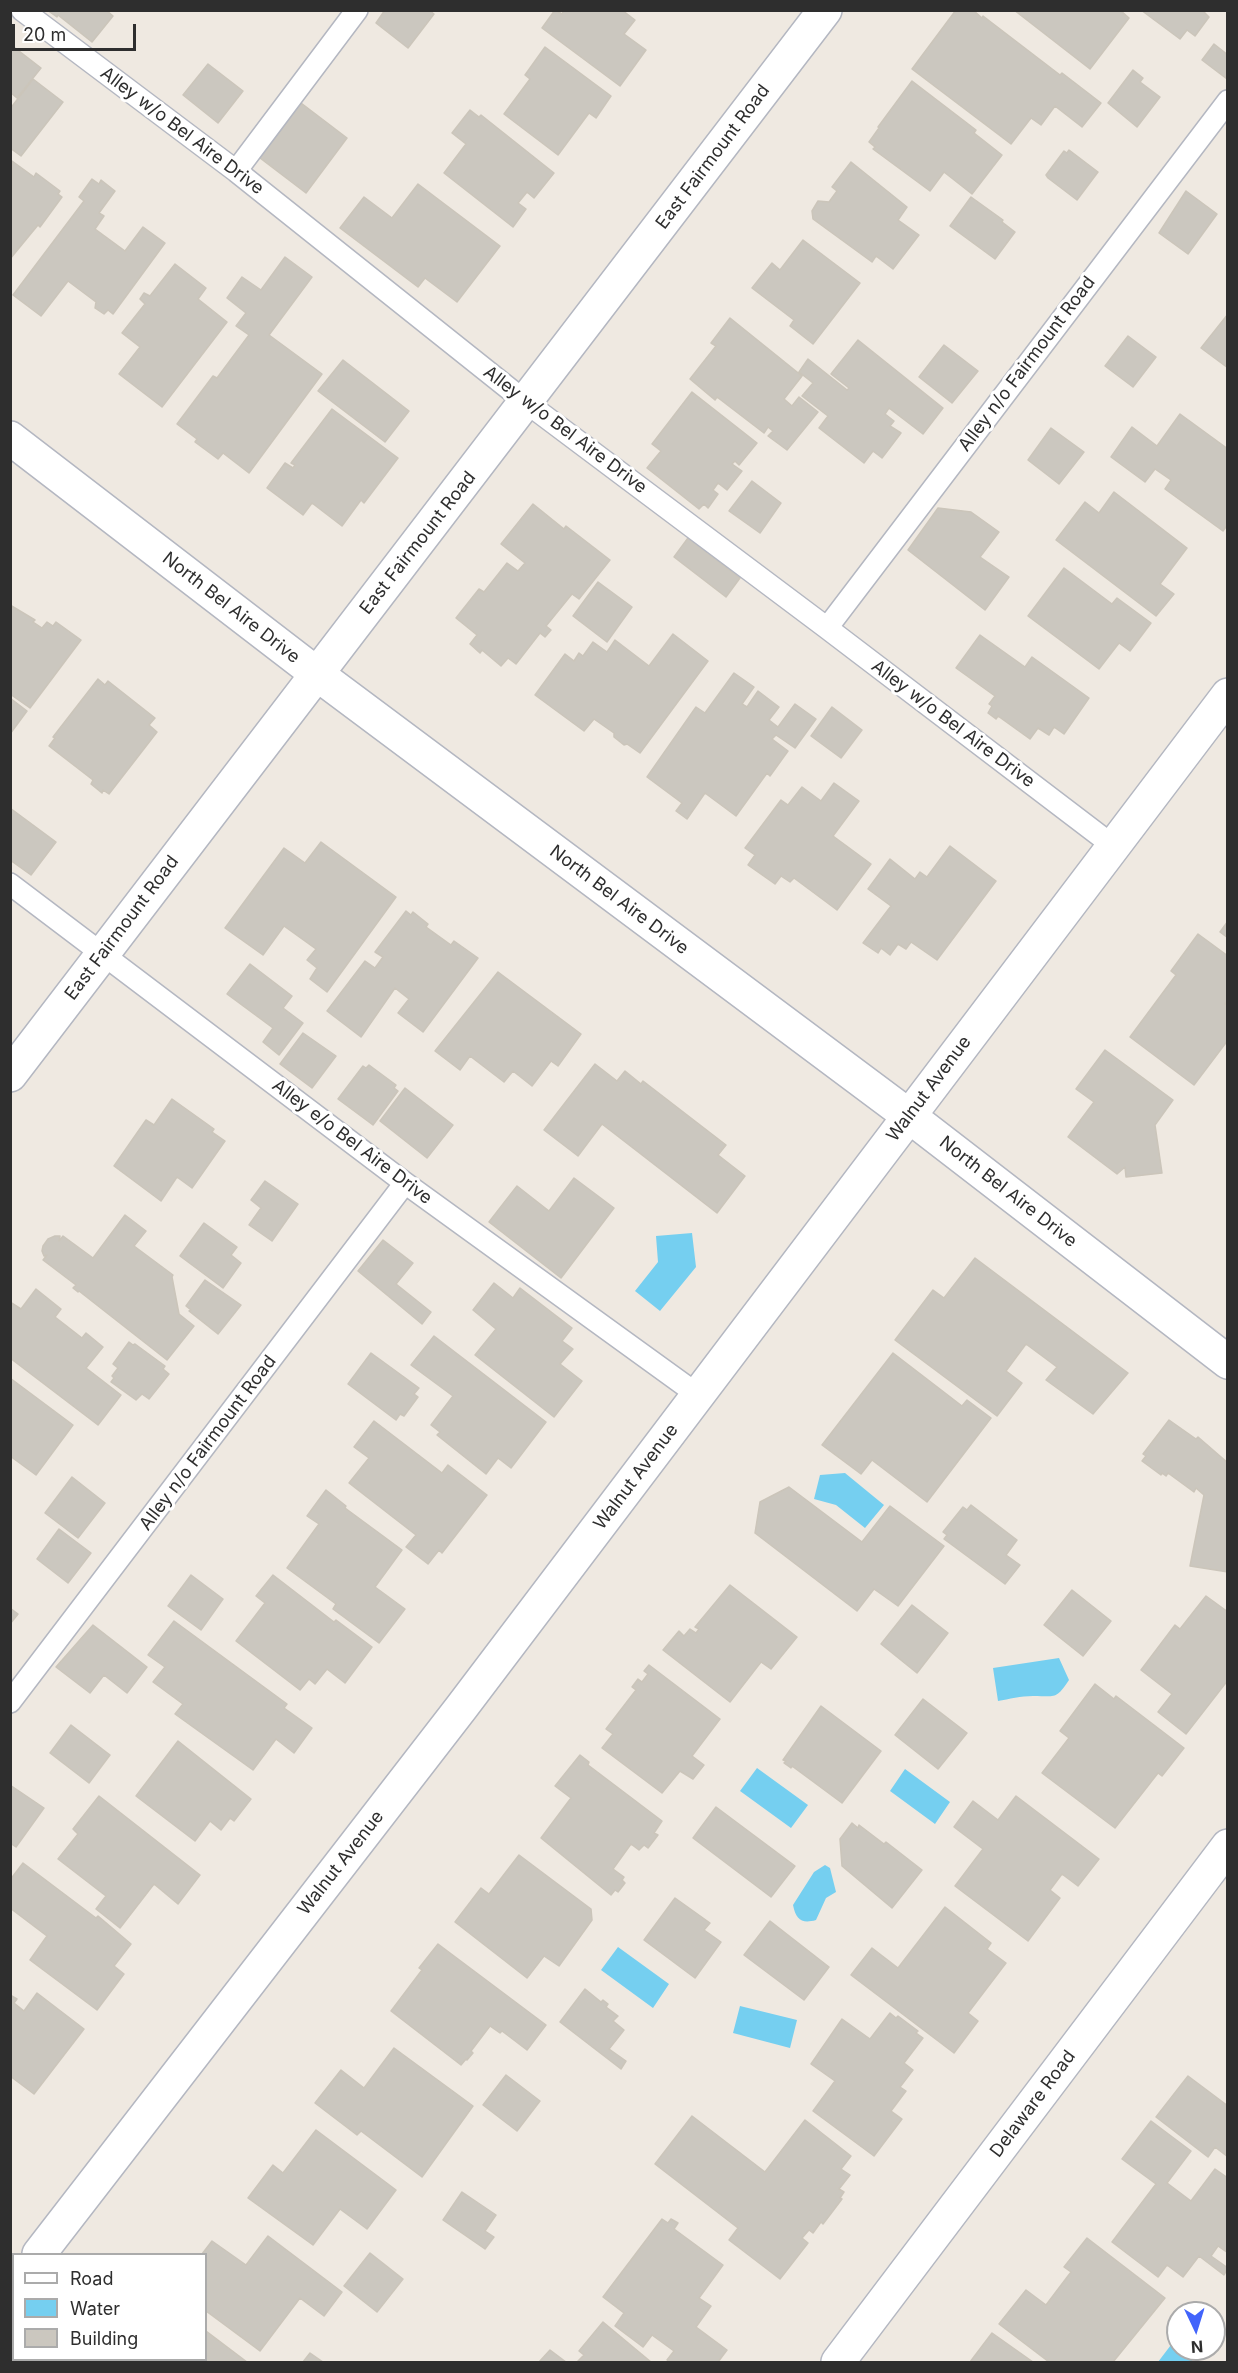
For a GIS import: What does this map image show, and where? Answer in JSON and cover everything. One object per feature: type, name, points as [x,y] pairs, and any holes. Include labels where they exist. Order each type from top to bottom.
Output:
[{"type":"street","name":"East Fairmount Road","points":[[10,1075],[825,10]]},
{"type":"street","name":"North Bel Aire Drive","points":[[10,438],[317,674],[909,1116],[1227,1362]]},
{"type":"street","name":"Walnut Avenue","points":[[40,2253],[461,1708],[1227,695]]},
{"type":"street","name":"Delaware Road","points":[[838,2362],[1227,1845]]},
{"type":"lane","name":"Alley w/o Bel Aire Drive","points":[[22,10],[236,171],[526,403],[1112,845]]},
{"type":"lane","points":[[236,171],[357,10]]},
{"type":"lane","name":"Alley n/o Fairmount Road","points":[[827,628],[1227,101]]},
{"type":"lane","name":"Alley e/o Bel Aire Drive","points":[[10,884],[405,1183],[698,1395]]},
{"type":"lane","name":"Alley n/o Fairmount Road","points":[[10,1702],[405,1183]]},
{"type":"water","points":[[692,1233],[696,1267],[660,1311],[635,1291],[658,1262],[656,1236]]},
{"type":"water","points":[[845,1473],[884,1505],[865,1528],[836,1505],[814,1499],[820,1475]]},
{"type":"water","points":[[1059,1658],[1069,1680],[1058,1694],[1024,1696],[998,1701],[993,1668]]},
{"type":"water","points":[[757,1768],[808,1805],[791,1828],[740,1791]]},
{"type":"water","points":[[905,1769],[950,1802],[935,1824],[890,1791]]},
{"type":"water","points":[[825,1865],[830,1868],[836,1892],[826,1898],[816,1920],[800,1920],[793,1905],[814,1872]]},
{"type":"water","points":[[618,1947],[669,1984],[653,2008],[601,1970]]},
{"type":"water","points":[[740,2006],[797,2020],[790,2048],[733,2033]]},
{"type":"water","points":[[1166,2351],[1166,2361],[1192,2361],[1191,2362],[1158,2362]]},
{"type":"building","points":[[47,10],[106,10],[113,16],[92,42],[58,15],[57,17]]},
{"type":"building","points":[[385,10],[429,10],[434,14],[408,48],[376,23]]},
{"type":"building","points":[[555,10],[562,14],[564,10],[622,10],[635,20],[624,34],[646,50],[620,86],[542,28]]},
{"type":"building","points":[[956,10],[973,10],[982,18],[983,16],[1101,103],[1082,127],[1055,106],[1041,125],[1031,118],[1011,144],[912,69]]},
{"type":"building","points":[[1014,10],[1120,10],[1129,18],[1090,69]]},
{"type":"building","points":[[1141,10],[1202,10],[1209,17],[1195,36],[1187,30],[1180,39]]},
{"type":"building","points":[[10,44],[41,68],[17,98],[10,92]]},
{"type":"building","points":[[1214,44],[1228,55],[1227,79],[1202,60]]},
{"type":"building","points":[[545,47],[611,96],[596,118],[589,113],[558,155],[504,114],[530,79],[525,75]]},
{"type":"building","points":[[208,64],[243,91],[218,123],[183,95]]},
{"type":"building","points":[[1133,70],[1143,78],[1140,82],[1160,97],[1137,127],[1108,103]]},
{"type":"building","points":[[33,79],[63,102],[21,156],[10,148],[10,109]]},
{"type":"building","points":[[912,81],[976,130],[974,133],[1002,155],[972,194],[944,172],[930,191],[873,149],[875,147],[869,142]]},
{"type":"building","points":[[301,103],[347,138],[306,193],[260,158]]},
{"type":"building","points":[[470,110],[479,117],[481,115],[554,173],[534,198],[527,192],[518,203],[526,209],[513,227],[444,173],[466,144],[452,133]]},
{"type":"building","points":[[1069,150],[1098,172],[1077,200],[1046,175],[1064,151],[1067,153]]},
{"type":"building","points":[[12,161],[34,177],[36,173],[60,191],[58,194],[62,197],[40,227],[38,225],[10,259]]},
{"type":"building","points":[[851,162],[907,207],[898,220],[919,235],[893,269],[876,256],[872,262],[813,219],[812,211],[818,201],[829,202],[837,191],[832,187]]},
{"type":"building","points":[[92,179],[99,184],[101,180],[115,191],[99,213],[104,216],[95,229],[125,251],[143,227],[165,243],[113,314],[108,310],[104,314],[95,308],[96,302],[68,281],[41,316],[13,295],[84,201],[79,197]]},
{"type":"building","points":[[418,184],[500,246],[457,302],[425,278],[418,287],[340,228],[364,197],[392,218]]},
{"type":"building","points":[[1186,191],[1217,214],[1188,254],[1159,233]]},
{"type":"building","points":[[971,197],[1003,220],[1002,222],[1015,232],[995,259],[950,226]]},
{"type":"building","points":[[803,240],[860,283],[813,344],[790,326],[794,320],[752,288],[772,263],[780,270]]},
{"type":"building","points":[[285,257],[312,277],[269,335],[322,374],[249,473],[223,453],[218,459],[195,442],[197,439],[177,424],[213,376],[217,378],[249,335],[236,326],[246,313],[227,298],[242,277],[261,290]]},
{"type":"building","points":[[175,264],[206,288],[198,299],[227,322],[162,407],[119,374],[140,347],[122,333],[145,304],[140,299],[144,293],[150,296]]},
{"type":"building","points":[[1228,314],[1228,368],[1201,348]]},
{"type":"building","points":[[730,318],[802,376],[784,399],[792,406],[799,397],[818,412],[787,450],[768,436],[773,431],[768,427],[764,433],[717,397],[715,400],[690,379],[716,346],[711,343]]},
{"type":"building","points":[[1128,336],[1156,357],[1133,387],[1105,366]]},
{"type":"building","points":[[858,340],[943,408],[923,434],[889,408],[885,414],[894,421],[890,426],[901,433],[882,458],[873,451],[864,463],[819,428],[828,416],[802,396],[813,383],[799,372],[808,359],[847,390],[849,388],[831,374]]},
{"type":"building","points":[[944,345],[978,371],[952,403],[919,377]]},
{"type":"building","points":[[343,360],[409,411],[385,442],[318,391]]},
{"type":"building","points":[[692,392],[757,443],[739,465],[735,461],[732,464],[742,471],[727,490],[718,483],[713,490],[718,494],[708,508],[704,504],[699,509],[647,468],[661,451],[652,444]]},
{"type":"building","points":[[332,409],[398,458],[364,503],[361,500],[342,526],[312,503],[303,515],[267,488],[285,463],[293,468],[295,465],[291,463]]},
{"type":"building","points":[[1180,414],[1228,449],[1228,524],[1223,531],[1165,489],[1171,480],[1155,469],[1145,482],[1111,457],[1132,427],[1157,446]]},
{"type":"building","points":[[1051,428],[1084,452],[1059,484],[1028,460]]},
{"type":"building","points":[[752,481],[781,503],[760,533],[729,511]]},
{"type":"building","points":[[1114,492],[1187,548],[1160,584],[1174,594],[1156,616],[1056,540],[1085,502],[1099,513]]},
{"type":"building","points":[[533,504],[564,529],[566,526],[610,560],[579,599],[572,594],[546,626],[551,630],[545,637],[540,633],[516,664],[508,658],[501,666],[482,650],[480,653],[470,644],[477,635],[456,618],[479,589],[484,592],[507,563],[518,571],[525,563],[501,544]]},
{"type":"building","points":[[938,508],[971,512],[999,532],[980,557],[1009,577],[985,610],[908,550]]},
{"type":"building","points":[[688,538],[740,578],[726,597],[674,557]]},
{"type":"building","points":[[1064,568],[1112,604],[1117,598],[1151,623],[1130,651],[1119,643],[1099,669],[1028,616]]},
{"type":"building","points":[[598,582],[632,607],[607,642],[573,616]]},
{"type":"building","points":[[10,605],[35,620],[33,622],[42,628],[47,622],[53,626],[56,622],[81,640],[30,708],[10,694]]},
{"type":"building","points":[[673,634],[708,661],[640,753],[627,744],[624,745],[614,737],[614,733],[594,719],[584,731],[535,695],[565,654],[574,661],[579,653],[583,656],[593,642],[607,652],[615,640],[649,666]]},
{"type":"building","points":[[980,635],[1025,667],[1032,657],[1089,698],[1064,734],[1054,727],[1049,735],[1038,728],[1030,739],[998,716],[996,719],[988,713],[992,706],[989,704],[995,696],[956,668]]},
{"type":"building","points":[[734,673],[754,687],[742,704],[747,707],[758,691],[779,707],[769,720],[778,727],[795,704],[816,719],[795,748],[776,735],[772,739],[788,751],[770,776],[767,773],[736,816],[705,793],[687,819],[676,811],[682,803],[647,777],[696,707],[705,713]]},
{"type":"building","points":[[98,679],[105,685],[108,681],[155,718],[149,725],[157,732],[109,794],[103,790],[102,793],[91,784],[93,780],[49,746],[55,738],[53,737]]},
{"type":"building","points":[[10,698],[27,711],[10,734]]},
{"type":"building","points":[[832,707],[862,730],[841,758],[811,736]]},
{"type":"building","points":[[834,783],[859,801],[833,836],[871,864],[837,910],[794,878],[790,882],[781,876],[775,884],[748,865],[755,855],[745,848],[781,800],[788,805],[802,787],[821,801]]},
{"type":"building","points":[[10,808],[56,842],[31,875],[10,860]]},
{"type":"building","points":[[321,842],[396,897],[327,992],[310,979],[317,968],[307,960],[316,949],[284,926],[263,955],[225,928],[284,848],[305,863]]},
{"type":"building","points":[[950,846],[996,881],[937,960],[911,942],[906,949],[898,944],[890,955],[881,948],[878,953],[863,943],[891,906],[868,889],[890,859],[915,879],[920,872],[927,877]]},
{"type":"building","points":[[406,911],[411,915],[413,912],[428,924],[426,927],[451,945],[454,941],[478,958],[423,1032],[398,1013],[409,999],[395,988],[361,1037],[327,1011],[365,961],[375,968],[383,957],[375,952]]},
{"type":"building","points":[[1228,921],[1228,938],[1220,932]]},
{"type":"building","points":[[1198,934],[1228,956],[1228,1000],[1225,1004],[1228,1006],[1228,1040],[1194,1085],[1130,1037],[1176,975],[1171,971]]},
{"type":"building","points":[[250,964],[292,996],[283,1008],[303,1023],[279,1055],[263,1042],[273,1028],[227,994]]},
{"type":"building","points":[[498,972],[581,1034],[558,1066],[551,1061],[532,1086],[513,1071],[504,1082],[470,1056],[460,1070],[435,1051]]},
{"type":"building","points":[[303,1033],[336,1056],[312,1088],[280,1064]]},
{"type":"building","points":[[1105,1050],[1173,1100],[1155,1125],[1162,1173],[1126,1177],[1125,1167],[1117,1174],[1068,1137],[1094,1102],[1076,1089]]},
{"type":"building","points":[[595,1064],[617,1081],[625,1071],[641,1084],[643,1081],[726,1145],[718,1155],[745,1176],[717,1213],[602,1124],[578,1156],[544,1130]]},
{"type":"building","points":[[369,1065],[396,1085],[394,1088],[398,1091],[373,1125],[338,1099],[363,1066],[366,1068]]},
{"type":"building","points":[[405,1088],[453,1125],[427,1158],[380,1121]]},
{"type":"building","points":[[172,1099],[214,1129],[212,1132],[225,1141],[192,1188],[177,1177],[161,1201],[114,1166],[146,1120],[154,1125]]},
{"type":"building","points":[[574,1178],[614,1208],[561,1278],[489,1222],[517,1186],[549,1211]]},
{"type":"building","points":[[265,1181],[298,1204],[272,1241],[249,1225],[261,1208],[251,1200]]},
{"type":"building","points":[[125,1215],[146,1231],[134,1246],[173,1275],[179,1314],[194,1326],[167,1360],[73,1288],[76,1285],[43,1260],[47,1255],[44,1256],[43,1246],[48,1239],[55,1236],[60,1236],[59,1241],[63,1236],[93,1258]]},
{"type":"building","points":[[204,1223],[237,1247],[231,1255],[241,1263],[223,1288],[180,1256]]},
{"type":"building","points":[[383,1240],[413,1263],[396,1284],[431,1312],[422,1324],[358,1271]]},
{"type":"building","points":[[975,1258],[1128,1373],[1093,1414],[1046,1380],[1057,1367],[1026,1344],[1006,1371],[1022,1383],[997,1416],[895,1340],[933,1290],[944,1298]]},
{"type":"building","points":[[205,1280],[241,1305],[218,1334],[186,1306]]},
{"type":"building","points":[[494,1283],[513,1298],[520,1288],[572,1328],[562,1341],[573,1349],[560,1364],[582,1381],[554,1417],[475,1355],[496,1329],[473,1310]]},
{"type":"building","points":[[36,1289],[61,1309],[55,1317],[82,1338],[86,1333],[103,1347],[86,1368],[121,1395],[98,1425],[10,1358],[10,1302],[21,1309]]},
{"type":"building","points":[[434,1336],[546,1422],[511,1468],[498,1458],[486,1474],[437,1435],[440,1432],[431,1425],[453,1396],[411,1365]]},
{"type":"building","points":[[129,1342],[165,1366],[163,1369],[169,1374],[149,1399],[142,1394],[136,1400],[111,1382],[118,1368],[113,1364]]},
{"type":"building","points":[[371,1353],[419,1388],[414,1394],[418,1397],[404,1416],[400,1414],[396,1420],[348,1384]]},
{"type":"building","points":[[893,1353],[962,1406],[967,1400],[991,1418],[927,1502],[872,1460],[861,1474],[822,1445]]},
{"type":"building","points":[[10,1378],[73,1425],[36,1475],[10,1456]]},
{"type":"building","points":[[1169,1420],[1196,1439],[1198,1437],[1228,1463],[1228,1572],[1190,1566],[1204,1495],[1196,1488],[1194,1492],[1168,1473],[1166,1476],[1162,1473],[1161,1475],[1142,1461],[1146,1456],[1143,1454]]},
{"type":"building","points":[[374,1421],[442,1473],[448,1465],[487,1495],[442,1553],[439,1550],[428,1564],[406,1547],[416,1535],[349,1483],[369,1458],[354,1447]]},
{"type":"building","points":[[72,1477],[105,1503],[78,1538],[45,1513]]},
{"type":"building","points":[[789,1487],[862,1542],[890,1506],[944,1546],[898,1606],[874,1589],[857,1611],[755,1533],[760,1502]]},
{"type":"building","points":[[326,1490],[346,1506],[345,1508],[402,1550],[375,1587],[405,1609],[379,1643],[333,1609],[336,1604],[287,1568],[319,1524],[307,1516]]},
{"type":"building","points":[[971,1505],[1017,1540],[1006,1555],[1020,1565],[1005,1584],[944,1539],[947,1535],[943,1532],[963,1507],[967,1510]]},
{"type":"building","points":[[59,1529],[91,1553],[68,1583],[37,1559]]},
{"type":"building","points":[[191,1575],[223,1599],[201,1630],[168,1606]]},
{"type":"building","points":[[273,1575],[334,1622],[336,1620],[372,1647],[345,1683],[327,1669],[315,1684],[309,1679],[300,1690],[236,1641],[265,1603],[256,1596]]},
{"type":"building","points":[[730,1585],[797,1637],[771,1669],[761,1662],[730,1702],[663,1650],[679,1631],[684,1636],[690,1629],[696,1633],[699,1629],[695,1627]]},
{"type":"building","points":[[1072,1590],[1111,1621],[1083,1656],[1044,1625]]},
{"type":"building","points":[[1206,1596],[1228,1612],[1228,1680],[1186,1734],[1158,1712],[1172,1694],[1141,1670],[1175,1625],[1180,1629]]},
{"type":"building","points":[[912,1605],[948,1633],[917,1673],[881,1644]]},
{"type":"building","points":[[10,1608],[18,1614],[10,1624]]},
{"type":"building","points":[[174,1621],[287,1704],[284,1708],[312,1728],[294,1753],[276,1739],[253,1770],[175,1714],[183,1704],[153,1682],[165,1667],[148,1655]]},
{"type":"building","points":[[93,1625],[147,1667],[127,1693],[104,1675],[90,1693],[56,1667]]},
{"type":"building","points":[[649,1665],[720,1719],[692,1756],[704,1765],[693,1779],[680,1771],[662,1793],[602,1748],[613,1734],[606,1729],[636,1690],[632,1687],[638,1679],[642,1682],[648,1674],[644,1671]]},
{"type":"building","points":[[1095,1684],[1114,1699],[1116,1696],[1184,1748],[1162,1776],[1158,1773],[1115,1828],[1042,1773],[1069,1738],[1060,1731]]},
{"type":"building","points":[[923,1699],[967,1733],[938,1769],[895,1735]]},
{"type":"building","points":[[821,1706],[881,1751],[842,1803],[792,1766],[791,1768],[784,1763],[786,1761],[783,1760]]},
{"type":"building","points":[[71,1725],[110,1755],[89,1783],[50,1753]]},
{"type":"building","points":[[178,1741],[251,1799],[234,1821],[230,1818],[221,1830],[210,1821],[195,1841],[136,1796]]},
{"type":"building","points":[[580,1755],[589,1762],[588,1765],[662,1821],[654,1833],[658,1835],[648,1848],[644,1845],[639,1850],[631,1844],[613,1869],[624,1877],[622,1880],[625,1883],[618,1892],[615,1890],[611,1895],[541,1838],[571,1798],[555,1786]]},
{"type":"building","points":[[10,1785],[44,1808],[16,1847],[10,1843]]},
{"type":"building","points":[[99,1796],[200,1875],[178,1904],[154,1884],[120,1928],[96,1909],[106,1896],[58,1859],[78,1834],[73,1829]]},
{"type":"building","points":[[1016,1796],[1099,1859],[1078,1886],[1062,1874],[1050,1890],[1060,1898],[1028,1941],[955,1886],[983,1849],[954,1827],[973,1801],[998,1820]]},
{"type":"building","points":[[716,1807],[795,1866],[771,1897],[693,1838]]},
{"type":"building","points":[[852,1823],[858,1828],[859,1825],[884,1844],[886,1842],[922,1870],[892,1908],[842,1866],[840,1839]]},
{"type":"building","points":[[519,1855],[591,1909],[592,1920],[559,1966],[544,1956],[527,1978],[455,1922],[481,1888],[489,1894]]},
{"type":"building","points":[[23,1863],[96,1918],[98,1916],[131,1944],[114,1966],[124,1974],[97,2010],[30,1960],[47,1936],[10,1908],[10,1880]]},
{"type":"building","points":[[675,1898],[710,1923],[704,1930],[721,1942],[695,1978],[644,1940]]},
{"type":"building","points":[[945,1907],[991,1943],[987,1949],[1006,1963],[968,2013],[978,2021],[954,2053],[851,1975],[872,1948],[898,1968]]},
{"type":"building","points":[[770,1921],[829,1967],[804,2000],[744,1955]]},
{"type":"building","points":[[438,1944],[546,2025],[527,2050],[502,2031],[500,2033],[490,2026],[471,2051],[473,2053],[461,2065],[391,2011],[422,1970],[419,1968]]},
{"type":"building","points":[[585,1989],[601,2002],[603,2000],[608,2004],[606,2007],[618,2016],[613,2021],[624,2030],[609,2049],[626,2061],[621,2069],[560,2022]]},
{"type":"building","points":[[37,1993],[84,2029],[34,2094],[10,2076],[10,1995],[17,1999],[14,2003],[24,2011]]},
{"type":"building","points":[[890,2013],[896,2018],[898,2016],[918,2031],[916,2033],[923,2038],[904,2063],[913,2070],[900,2087],[906,2091],[891,2111],[902,2119],[874,2156],[813,2111],[835,2081],[811,2064],[842,2019],[870,2039]]},
{"type":"building","points":[[394,2048],[473,2106],[422,2177],[361,2131],[357,2135],[315,2103],[341,2070],[364,2088]]},
{"type":"building","points":[[506,2075],[540,2101],[517,2131],[483,2105]]},
{"type":"building","points":[[1188,2076],[1228,2106],[1228,2157],[1215,2147],[1208,2157],[1156,2117]]},
{"type":"building","points":[[692,2116],[765,2172],[805,2120],[851,2156],[841,2169],[850,2175],[839,2189],[844,2192],[840,2198],[842,2199],[823,2224],[821,2222],[813,2233],[809,2230],[802,2238],[808,2243],[780,2279],[729,2240],[738,2228],[655,2164]]},
{"type":"building","points":[[1151,2121],[1191,2151],[1167,2183],[1191,2201],[1215,2169],[1228,2178],[1228,2253],[1218,2246],[1211,2256],[1228,2268],[1224,2275],[1199,2256],[1183,2277],[1167,2265],[1158,2277],[1112,2242],[1156,2184],[1122,2159]]},
{"type":"building","points":[[316,2130],[396,2190],[367,2229],[340,2209],[313,2245],[248,2198],[273,2165],[283,2173]]},
{"type":"building","points":[[462,2192],[496,2215],[485,2231],[494,2237],[485,2249],[443,2220]]},
{"type":"building","points":[[662,2219],[668,2223],[671,2219],[678,2223],[674,2229],[723,2265],[699,2298],[711,2306],[696,2327],[727,2350],[718,2362],[670,2362],[667,2360],[674,2351],[652,2335],[643,2347],[615,2326],[624,2313],[603,2297]]},
{"type":"building","points":[[268,2236],[342,2292],[324,2316],[300,2298],[260,2351],[207,2312],[207,2253],[203,2253],[212,2241],[246,2265]]},
{"type":"building","points":[[1087,2238],[1165,2298],[1113,2362],[1049,2362],[999,2324],[1026,2290],[1046,2305],[1071,2272],[1064,2267]]},
{"type":"building","points":[[370,2253],[403,2279],[377,2312],[344,2286]]},
{"type":"building","points":[[603,2322],[651,2362],[577,2362],[584,2355],[579,2351]]},
{"type":"building","points":[[207,2332],[247,2362],[118,2362],[207,2361]]},
{"type":"building","points":[[992,2333],[1033,2362],[970,2362]]},
{"type":"building","points":[[550,2350],[566,2362],[539,2362]]},
{"type":"building","points":[[310,2353],[323,2362],[303,2362]]}]
